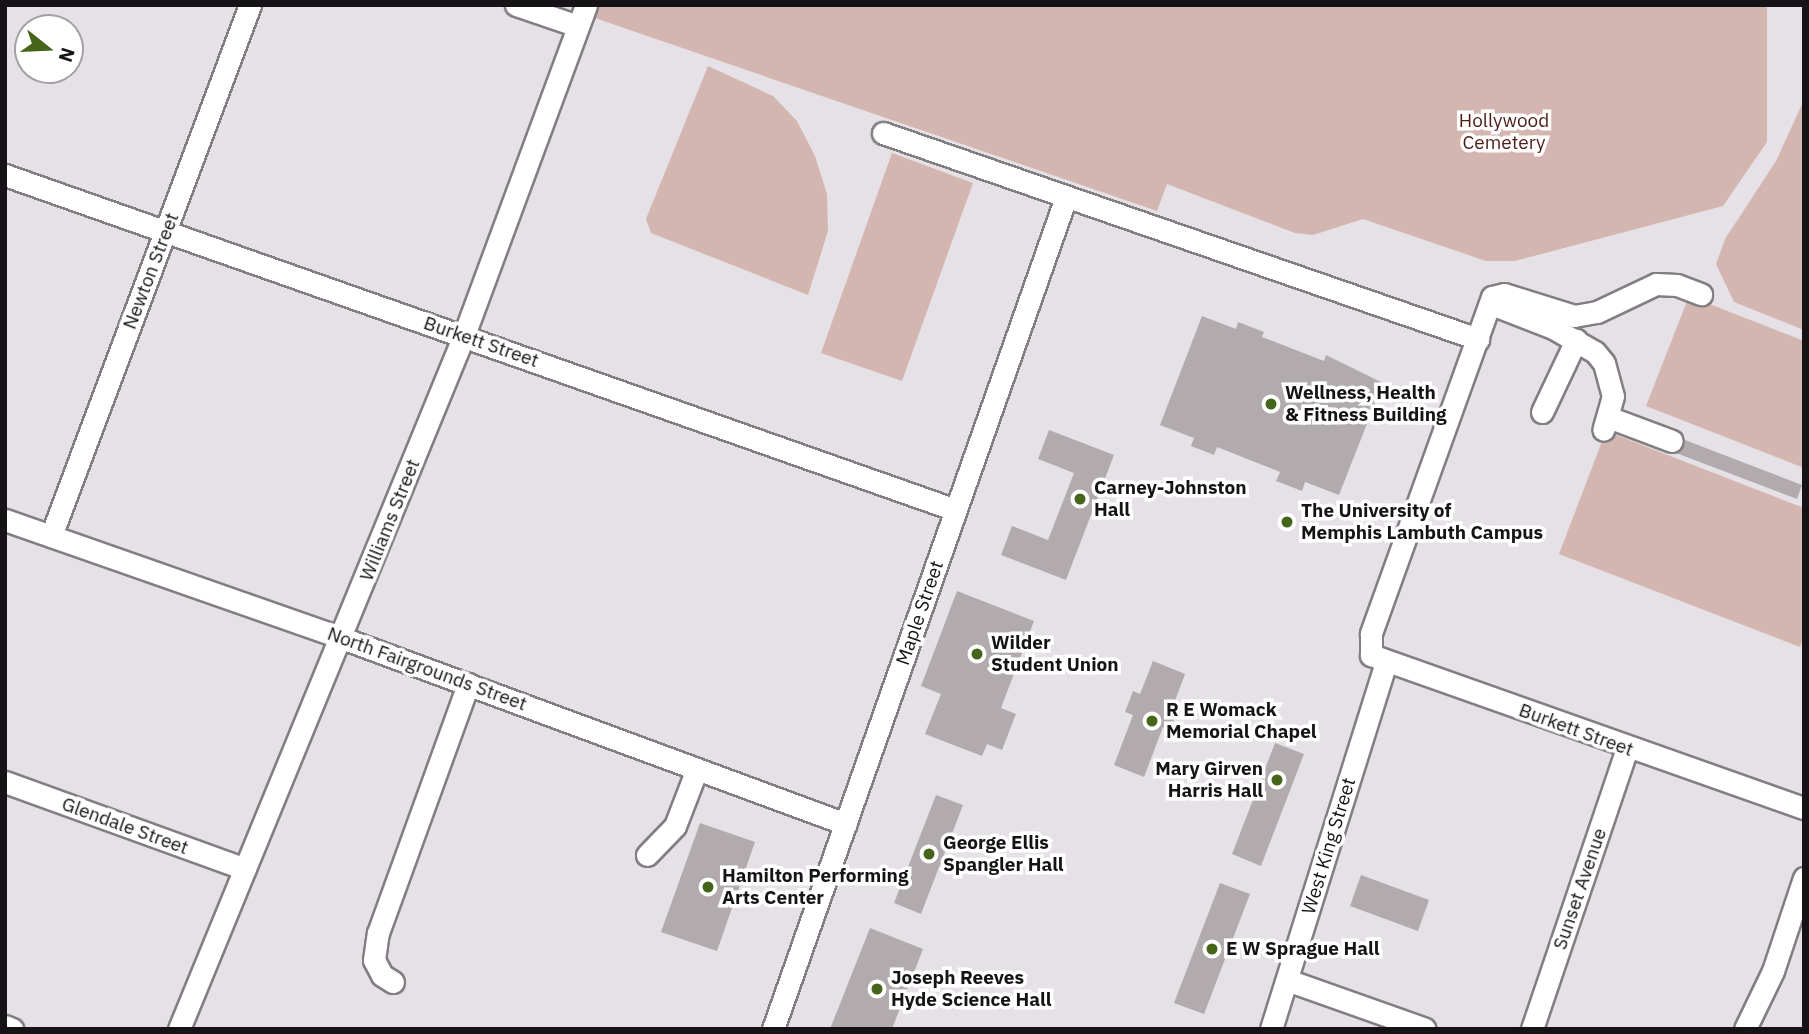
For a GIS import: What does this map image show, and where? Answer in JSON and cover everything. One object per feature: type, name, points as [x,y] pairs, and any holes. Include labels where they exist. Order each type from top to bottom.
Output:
[{"type":"street","name":"Newton Street","points":[[51,536],[250,5]]},
{"type":"street","points":[[516,5],[578,26]]},
{"type":"street","name":"Williams Street","points":[[179,1029],[342,638],[464,335],[586,5]]},
{"type":"street","points":[[883,133],[1478,339]]},
{"type":"street","name":"Burkett Street","points":[[5,175],[956,510]]},
{"type":"street","name":"Maple Street","points":[[773,1029],[1066,197]]},
{"type":"street","points":[[1386,663],[1371,655],[1371,634],[1492,297],[1499,307],[1552,319],[1583,316],[1656,284],[1702,294]]},
{"type":"street","points":[[1552,319],[1604,363],[1613,396],[1605,423],[1672,441]]},
{"type":"street","points":[[1542,412],[1576,340]]},
{"type":"street","name":"North Fairgrounds Street","points":[[5,520],[342,638],[846,824]]},
{"type":"street","name":"Burkett Street","points":[[1386,663],[1627,749],[1804,807]]},
{"type":"street","name":"West King Street","points":[[1271,1029],[1386,663]]},
{"type":"street","points":[[393,982],[382,975],[374,960],[378,933],[468,684]]},
{"type":"street","name":"Sunset Avenue","points":[[1532,1029],[1627,749]]},
{"type":"street","points":[[647,855],[675,826],[697,769]]},
{"type":"street","name":"Glendale Street","points":[[5,782],[245,869]]},
{"type":"street","points":[[1745,1029],[1773,971],[1804,878]]},
{"type":"street","points":[[1287,980],[1425,1029]]},
{"type":"street","points":[[5,1026],[12,1029]]},
{"type":"green space","name":"Hollywood Cemetery","points":[[593,5],[1767,5],[1767,142],[1723,206],[1515,261],[1486,261],[1363,219],[1313,235],[1295,233],[1167,184],[1157,211],[589,16]]},
{"type":"green space","points":[[708,66],[773,96],[797,121],[815,156],[827,194],[828,231],[808,295],[651,233],[646,219]]},
{"type":"green space","points":[[1804,100],[1804,330],[1734,302],[1716,264],[1725,239],[1776,161]]},
{"type":"green space","points":[[892,153],[973,183],[902,381],[821,353]]},
{"type":"green space","points":[[1689,296],[1804,341],[1804,468],[1646,406]]},
{"type":"green space","points":[[1606,431],[1804,508],[1804,636],[1800,647],[1559,554]]},
{"type":"building","name":"Wellness, Health & Fitness Building","points":[[1202,316],[1236,329],[1238,322],[1264,332],[1262,337],[1324,361],[1326,355],[1383,383],[1339,495],[1305,482],[1302,491],[1276,481],[1280,472],[1217,447],[1214,455],[1191,446],[1194,438],[1160,425]]},
{"type":"building","name":"Carney-Johnston Hall","points":[[1049,430],[1114,455],[1066,580],[1001,555],[1012,526],[1048,540],[1074,473],[1038,459]]},
{"type":"building","points":[[1685,440],[1802,485],[1797,499],[1676,453]]},
{"type":"building","name":"Wilder Student Union","points":[[957,591],[1034,621],[1001,708],[1016,714],[1002,750],[987,744],[982,756],[925,734],[941,694],[921,686]]},
{"type":"building","name":"R E Womack Memorial Chapel","points":[[1153,661],[1185,674],[1173,706],[1178,709],[1170,730],[1163,727],[1144,777],[1114,765],[1133,715],[1125,712],[1133,691],[1140,694]]},
{"type":"building","name":"Mary Girven Harris Hall","points":[[1275,743],[1304,754],[1261,866],[1232,854]]},
{"type":"building","name":"George Ellis Spangler Hall","points":[[936,795],[963,805],[921,914],[894,903]]},
{"type":"building","name":"Hamilton Performing Arts Center","points":[[700,823],[755,842],[717,951],[661,932]]},
{"type":"building","points":[[1361,875],[1429,900],[1418,931],[1350,906]]},
{"type":"building","name":"E W Sprague Hall","points":[[1220,883],[1250,894],[1204,1014],[1174,1003]]},
{"type":"building","name":"Joseph Reeves Hyde Science Hall","points":[[870,928],[923,949],[892,1029],[830,1029]]},
{"type":"place","name":"Wellness, Health & Fitness Building","points":[[1271,404]]},
{"type":"place","name":"Carney-Johnston Hall","points":[[1080,499]]},
{"type":"place","name":"The University of Memphis Lambuth Campus","points":[[1287,522]]},
{"type":"place","name":"Wilder Student Union","points":[[977,654]]},
{"type":"place","name":"R E Womack Memorial Chapel","points":[[1152,721]]},
{"type":"place","name":"Mary Girven Harris Hall","points":[[1277,780]]},
{"type":"place","name":"George Ellis Spangler Hall","points":[[929,854]]},
{"type":"place","name":"Hamilton Performing Arts Center","points":[[708,887]]},
{"type":"place","name":"E W Sprague Hall","points":[[1212,949]]},
{"type":"place","name":"Joseph Reeves Hyde Science Hall","points":[[877,989]]}]
